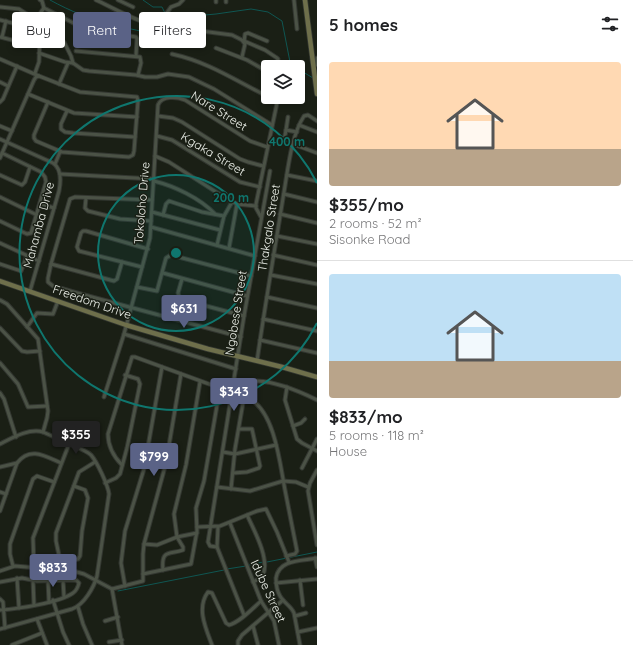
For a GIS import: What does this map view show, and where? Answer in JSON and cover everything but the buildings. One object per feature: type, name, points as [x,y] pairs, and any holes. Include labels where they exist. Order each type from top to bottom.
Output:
[{"type":"street","points":[[40,0],[42,1],[44,8],[91,32],[100,31],[136,37],[136,56]]},
{"type":"street","points":[[96,0],[143,22],[154,24],[159,17],[166,14],[171,7],[184,0]]},
{"type":"street","points":[[294,0],[298,29]]},
{"type":"street","points":[[305,0],[315,64],[317,94]]},
{"type":"street","points":[[117,10],[119,1],[133,7]]},
{"type":"street","points":[[0,7],[19,9],[24,12]]},
{"type":"street","points":[[41,12],[44,8]]},
{"type":"street","points":[[0,20],[12,22]]},
{"type":"street","points":[[6,21],[1,37],[12,40]]},
{"type":"street","points":[[206,32],[232,35],[277,58],[278,60]]},
{"type":"street","points":[[242,57],[245,47],[245,34],[248,33],[267,41]]},
{"type":"street","points":[[65,44],[73,63]]},
{"type":"street","points":[[0,158],[37,75],[39,48]]},
{"type":"street","points":[[216,48],[242,57],[261,68]]},
{"type":"street","points":[[76,51],[136,56],[141,58],[138,75]]},
{"type":"street","points":[[39,53],[68,63],[73,63],[83,70],[89,71],[138,75],[143,77],[154,77],[168,74],[189,77],[214,89],[272,125]]},
{"type":"street","points":[[172,54],[203,63],[261,92]]},
{"type":"street","points":[[315,64],[317,58]]},
{"type":"street","points":[[0,59],[80,92],[136,97],[138,99],[134,154],[129,157],[60,152],[36,142],[34,135],[48,102]]},
{"type":"street","points":[[59,84],[68,63]]},
{"type":"street","points":[[0,102],[3,99],[17,66]]},
{"type":"street","points":[[0,82],[8,86]]},
{"type":"street","points":[[28,94],[67,111],[137,117]]},
{"type":"street","name":"Nare Street","points":[[161,100],[173,98],[185,100],[250,141],[267,147]]},
{"type":"street","name":"Tokoloho Drive","points":[[104,397],[124,334],[148,249],[152,221],[158,105],[161,100]]},
{"type":"street","points":[[261,217],[256,206],[277,104]]},
{"type":"street","points":[[67,111],[61,125],[61,129],[65,132],[135,137]]},
{"type":"street","points":[[317,121],[306,115],[302,118],[299,125],[317,132]]},
{"type":"street","points":[[158,116],[173,118],[182,122],[240,159],[263,166]]},
{"type":"street","points":[[284,141],[288,117]]},
{"type":"street","name":"Thakgalo Street","points":[[257,361],[280,214],[287,175],[299,125]]},
{"type":"street","points":[[0,126],[12,131]]},
{"type":"street","points":[[286,130],[297,132]]},
{"type":"street","name":"Kgaka Street","points":[[157,136],[172,140],[240,182],[260,187]]},
{"type":"street","points":[[0,139],[55,164],[60,152]]},
{"type":"street","points":[[294,144],[317,153]]},
{"type":"street","points":[[0,221],[30,234],[46,185],[46,177],[41,172],[2,153]]},
{"type":"street","points":[[155,156],[169,162],[232,202],[256,206]]},
{"type":"street","name":"Mahamba Drive","points":[[30,292],[60,186],[60,174],[55,164]]},
{"type":"street","points":[[0,175],[22,185],[25,182],[30,167]]},
{"type":"street","name":"Ngobese Street","points":[[217,547],[210,546],[208,544],[210,528],[233,392],[247,296],[270,171]]},
{"type":"street","points":[[60,174],[154,180],[180,190],[208,207],[215,214]]},
{"type":"street","points":[[287,175],[317,181]]},
{"type":"street","points":[[284,194],[317,202]]},
{"type":"street","points":[[0,197],[37,215]]},
{"type":"street","points":[[152,200],[75,197],[70,199],[48,278],[49,284],[241,337]]},
{"type":"street","points":[[86,198],[85,208],[88,211],[120,219],[152,221]]},
{"type":"street","points":[[163,215],[166,203],[169,201],[202,212],[224,216]]},
{"type":"street","points":[[217,245],[224,216],[232,202]]},
{"type":"street","points":[[41,204],[54,208]]},
{"type":"street","points":[[229,248],[237,204]]},
{"type":"street","points":[[152,212],[220,230]]},
{"type":"street","points":[[280,214],[317,223]]},
{"type":"street","points":[[151,227],[255,256]]},
{"type":"street","points":[[142,267],[79,251],[77,247],[82,232],[86,231],[148,249]]},
{"type":"street","points":[[277,236],[317,244]]},
{"type":"street","points":[[0,243],[39,261]]},
{"type":"street","points":[[137,287],[153,292],[156,291],[166,258],[171,255],[251,276]]},
{"type":"street","points":[[274,255],[317,265]]},
{"type":"street","points":[[0,264],[21,271],[28,256]]},
{"type":"street","points":[[52,264],[114,281],[122,262]]},
{"type":"street","points":[[162,273],[247,296]]},
{"type":"street","points":[[271,275],[317,284]]},
{"type":"street","points":[[182,279],[178,294],[180,299],[244,316]]},
{"type":"street","name":"Freedom Drive","points":[[0,280],[30,292],[126,325],[186,343],[317,377]]},
{"type":"street","points":[[267,297],[317,308]]},
{"type":"street","points":[[0,300],[7,304],[37,337],[48,418],[42,432]]},
{"type":"street","points":[[28,327],[37,313],[54,313],[58,301]]},
{"type":"street","points":[[263,319],[317,331]]},
{"type":"street","points":[[0,328],[22,351],[40,351]]},
{"type":"street","points":[[124,334],[236,369]]},
{"type":"street","points":[[260,340],[317,353]]},
{"type":"street","points":[[122,465],[111,451],[108,443],[108,434],[125,375],[131,358],[133,357],[200,382],[233,392],[254,401],[266,419],[276,444],[297,551],[296,554],[286,556]]},
{"type":"street","points":[[0,363],[18,384],[28,406],[47,406]]},
{"type":"street","points":[[125,586],[121,563],[125,531],[144,469],[162,367]]},
{"type":"street","points":[[0,571],[13,566],[78,572],[112,588],[141,582],[143,580],[144,544],[165,468],[181,374]]},
{"type":"street","points":[[105,484],[118,477],[140,384],[138,379],[125,375]]},
{"type":"street","points":[[234,382],[256,381],[287,387],[300,391],[317,400]]},
{"type":"street","points":[[163,570],[163,561],[166,555],[183,550],[177,537],[174,514],[186,465],[200,382]]},
{"type":"street","points":[[287,387],[285,400],[296,436],[299,441],[317,451]]},
{"type":"street","points":[[143,574],[191,564],[197,527],[196,511],[204,481],[220,388]]},
{"type":"street","points":[[0,393],[4,399],[16,437]]},
{"type":"street","points":[[231,489],[244,397]]},
{"type":"street","points":[[293,426],[301,423],[304,419]]},
{"type":"street","points":[[233,473],[247,472],[259,468],[260,466],[252,429],[239,429]]},
{"type":"street","points":[[0,444],[31,431],[42,432],[88,453],[95,462],[109,490],[96,580],[83,601],[78,607],[58,614],[0,629]]},
{"type":"street","points":[[302,468],[317,439]]},
{"type":"street","points":[[34,567],[32,546],[33,538],[69,444]]},
{"type":"street","points":[[223,452],[235,454],[276,444]]},
{"type":"street","points":[[0,511],[17,463],[22,458],[35,453],[61,463]]},
{"type":"street","points":[[60,560],[56,541],[56,532],[79,472],[95,462]]},
{"type":"street","points":[[0,467],[17,463]]},
{"type":"street","points":[[317,470],[308,487],[308,495],[316,532],[317,545]]},
{"type":"street","points":[[13,566],[10,544],[32,479],[37,476],[54,482]]},
{"type":"street","points":[[217,487],[254,491],[283,481],[296,482],[308,487]]},
{"type":"street","points":[[34,561],[76,560],[79,558],[81,554],[82,531],[88,498],[85,490],[74,486]]},
{"type":"street","points":[[0,492],[6,494]]},
{"type":"street","points":[[197,527],[218,527],[267,509],[289,562]]},
{"type":"street","points":[[248,515],[264,560],[263,574],[260,578],[253,582]]},
{"type":"street","name":"Idube Street","points":[[230,523],[261,601],[275,625],[279,645]]},
{"type":"street","points":[[218,527],[217,547],[244,615]]},
{"type":"street","points":[[144,544],[157,545],[177,537],[196,533]]},
{"type":"street","points":[[300,645],[295,616],[292,608],[283,600],[278,592],[276,583],[277,574],[280,567],[289,562],[316,558],[317,567]]},
{"type":"street","points":[[17,578],[19,608]]},
{"type":"street","points":[[0,582],[17,578],[26,578],[33,580],[76,580],[79,583],[74,592],[64,597],[49,602],[2,610]]},
{"type":"street","points":[[276,583],[317,579]]},
{"type":"street","points":[[33,580],[34,605]]},
{"type":"street","points":[[48,580],[49,602]]},
{"type":"street","points":[[63,580],[64,597]]},
{"type":"street","points":[[300,580],[303,605]]},
{"type":"street","points":[[112,588],[122,645]]},
{"type":"street","points":[[212,645],[202,614],[203,600],[208,592],[212,593],[227,624],[232,624],[261,601]]},
{"type":"street","points":[[0,599],[3,601],[2,610],[5,628]]},
{"type":"street","points":[[53,600],[69,645]]},
{"type":"street","points":[[238,645],[239,638],[283,600]]},
{"type":"street","points":[[78,607],[92,645]]},
{"type":"street","points":[[295,616],[306,613]]},
{"type":"street","points":[[105,620],[118,617]]},
{"type":"street","points":[[37,619],[47,645]]},
{"type":"street","points":[[253,626],[258,645]]},
{"type":"street","points":[[298,632],[317,628]]},
{"type":"street","points":[[12,645],[22,643],[42,633]]},
{"type":"street","points":[[108,642],[122,640]]},
{"type":"waterway","points":[[50,0],[97,21],[159,36],[179,22],[194,16],[251,9],[268,12],[282,21],[290,60]]},
{"type":"waterway","points":[[143,0],[153,7],[162,7],[164,12]]},
{"type":"waterway","points":[[305,73],[313,78]]},
{"type":"waterway","points":[[267,562],[317,552]]},
{"type":"waterway","points":[[249,565],[263,562]]},
{"type":"waterway","points":[[227,569],[246,566]]},
{"type":"waterway","points":[[118,591],[224,570]]}]
